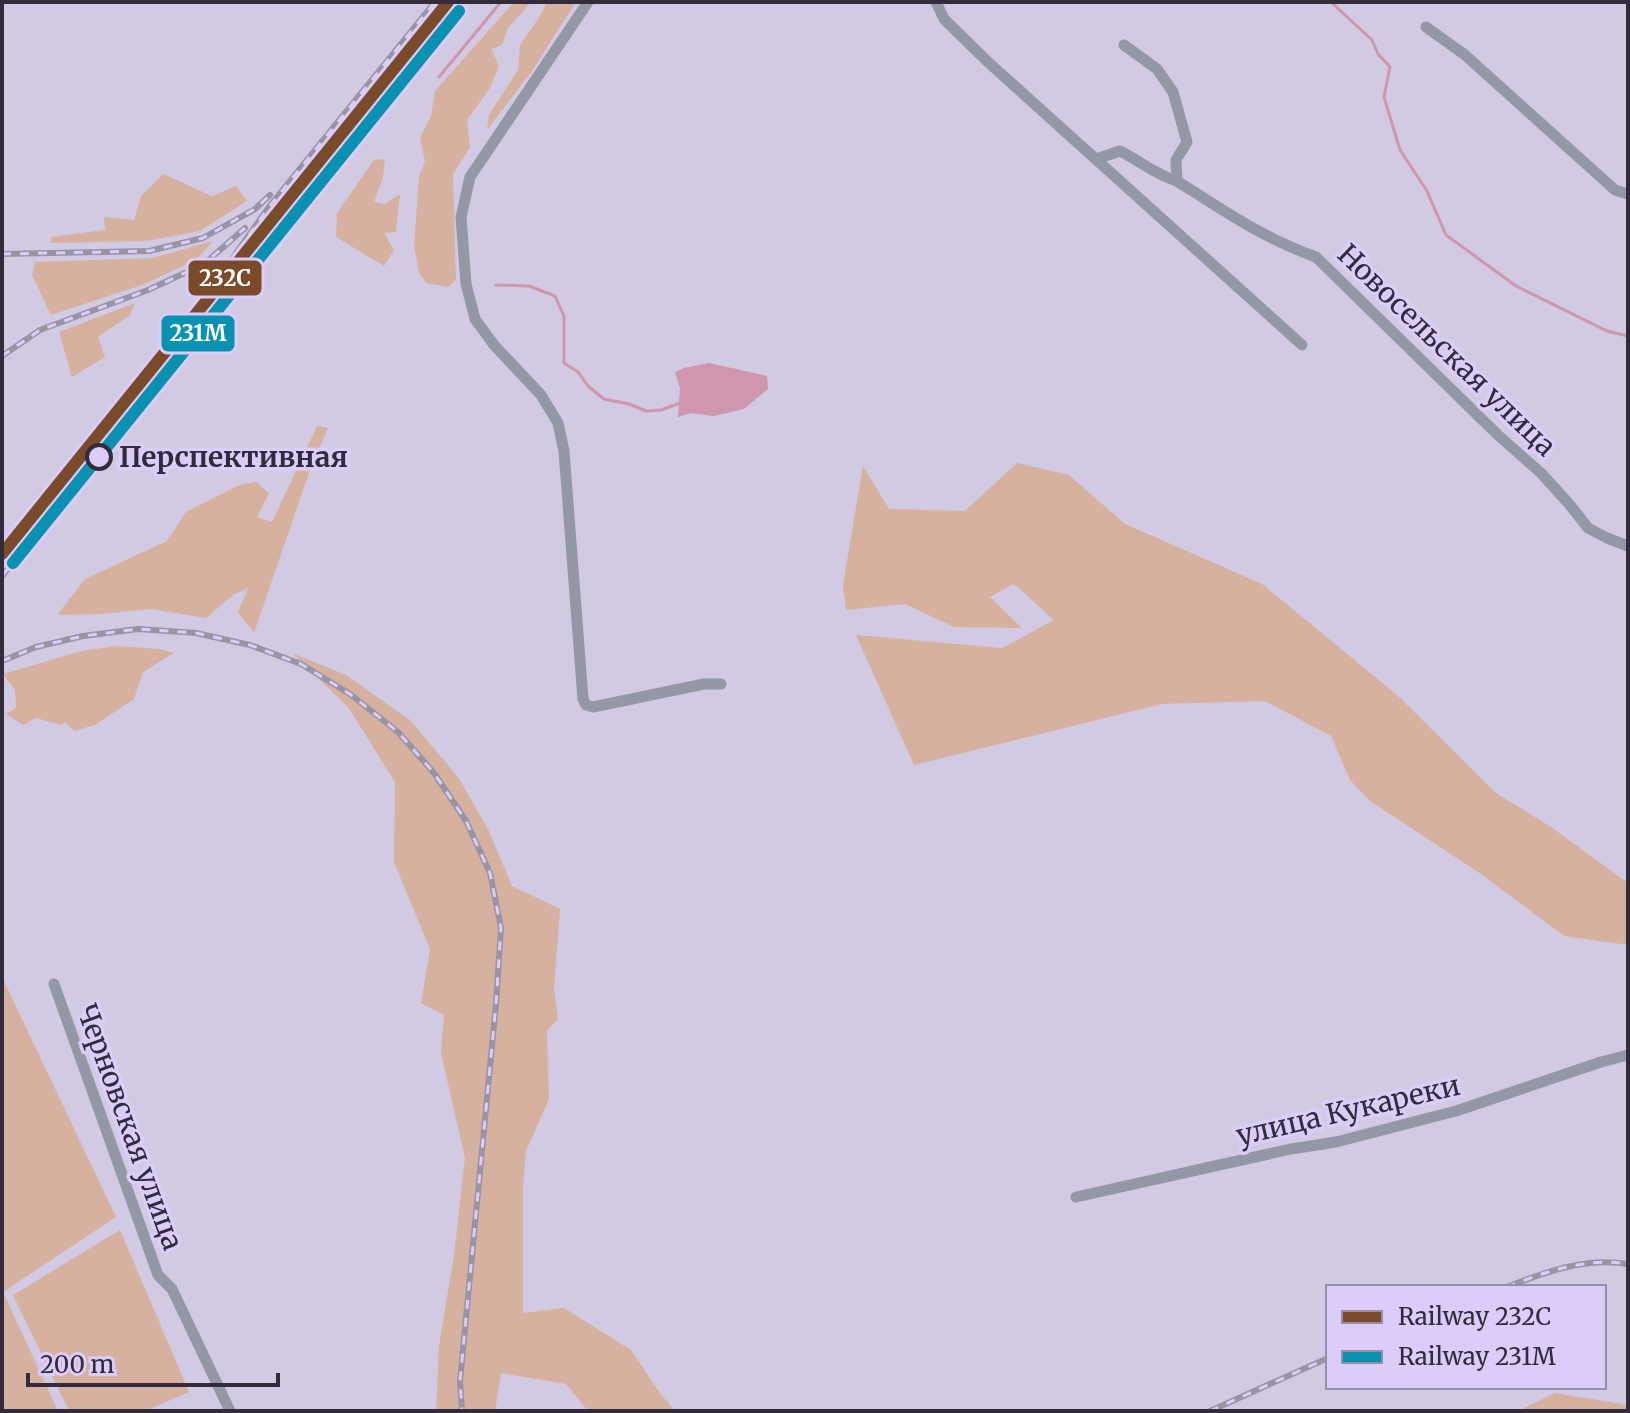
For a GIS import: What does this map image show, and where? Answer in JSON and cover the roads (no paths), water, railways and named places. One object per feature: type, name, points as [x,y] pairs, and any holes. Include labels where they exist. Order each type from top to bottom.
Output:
[{"type":"street","points":[[588,2],[470,177],[461,217],[466,284],[475,319],[494,345],[541,395],[558,423],[564,451],[583,699],[586,705],[593,707],[704,684],[721,684]]},
{"type":"street","points":[[936,2],[944,19],[988,62],[1302,345]]},
{"type":"street","points":[[1426,27],[1465,55],[1615,190],[1628,194]]},
{"type":"street","points":[[1124,45],[1157,69],[1173,92],[1187,142],[1176,160],[1177,181]]},
{"type":"street","name":"Новосельская улица","points":[[1096,159],[1120,151],[1163,177],[1177,181],[1221,211],[1284,245],[1316,257],[1541,473],[1588,528],[1628,546]]},
{"type":"street","name":"Черновская улица","points":[[54,984],[158,1275],[172,1289],[230,1411]]},
{"type":"street","name":"улица Кукареки","points":[[1076,1197],[1351,1138],[1456,1111],[1628,1055]]},
{"type":"waterway","points":[[439,77],[501,2]]},
{"type":"waterway","points":[[1331,2],[1372,40],[1378,54],[1390,67],[1384,97],[1400,150],[1427,191],[1446,235],[1516,286],[1607,331],[1628,336]]},
{"type":"waterway","points":[[496,285],[529,286],[555,296],[564,316],[564,363],[578,372],[588,386],[604,399],[646,411],[661,410],[680,403]]},
{"type":"railway","points":[[199,310],[269,207],[435,2]]},
{"type":"railway","points":[[2,576],[463,2]]},
{"type":"railway","points":[[2,254],[149,251],[203,238],[255,209],[270,195]]},
{"type":"railway","points":[[2,356],[40,330],[148,290],[204,264],[245,228]]},
{"type":"railway","points":[[2,661],[36,647],[83,636],[138,629],[196,633],[250,645],[301,664],[350,694],[398,732],[434,773],[466,821],[490,873],[501,928],[460,1381],[462,1411]]},
{"type":"railway","points":[[1512,1285],[1581,1264],[1628,1264]]},
{"type":"railway","points":[[1210,1411],[1326,1359]]},
{"type":"rail line","name":"232C","points":[[2,554],[448,2]]},
{"type":"rail line","name":"231М","points":[[13,563],[459,11]]},
{"type":"place","name":"Перспективная","points":[[99,457]]}]
